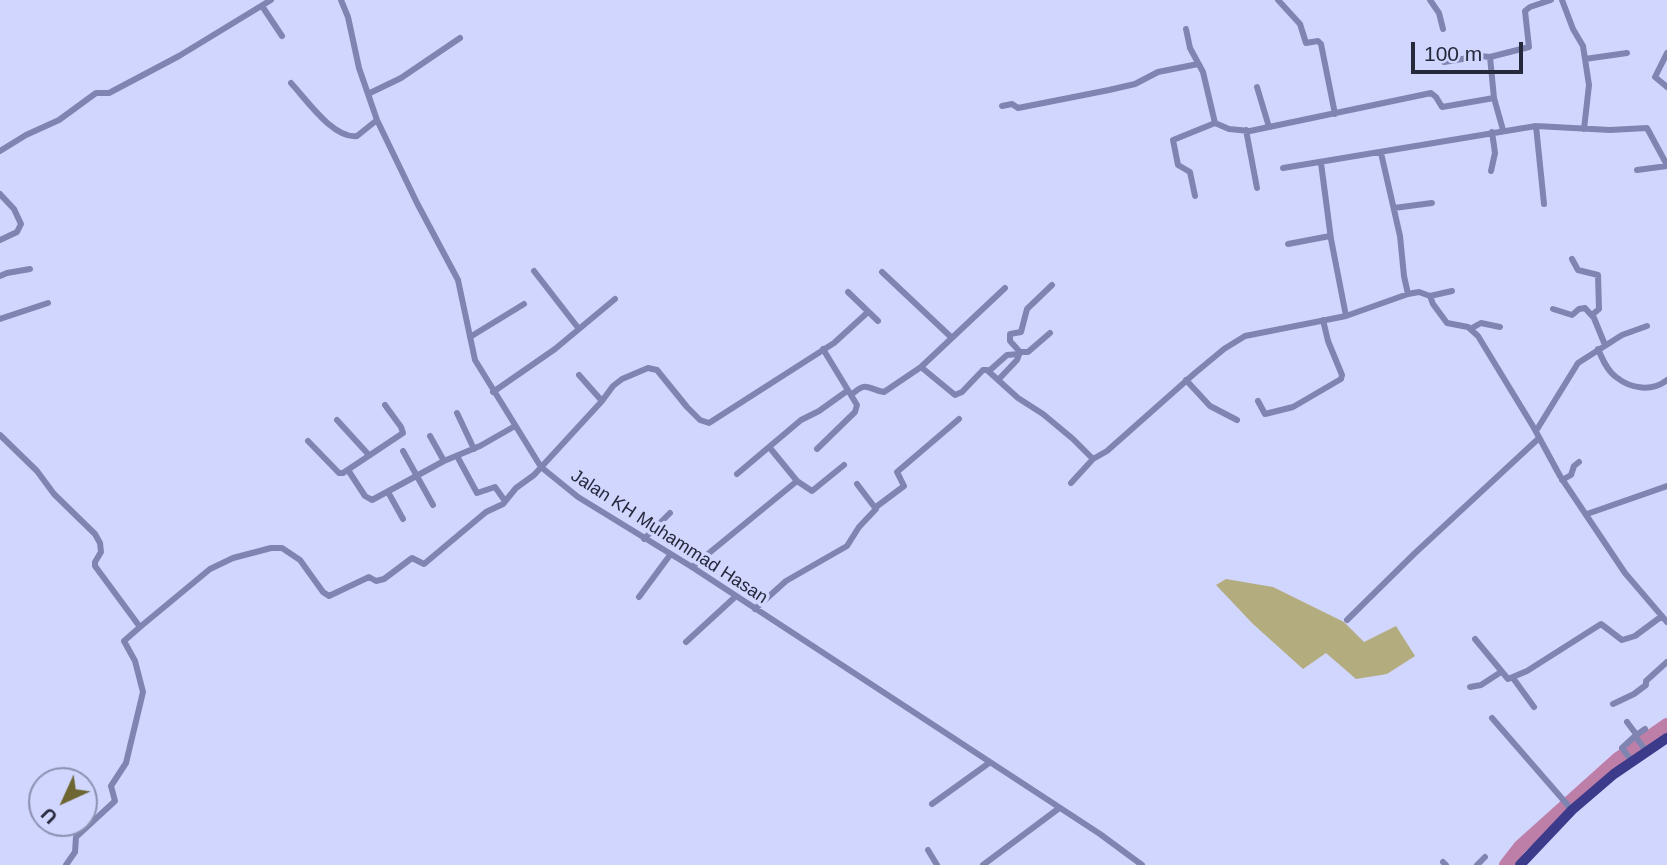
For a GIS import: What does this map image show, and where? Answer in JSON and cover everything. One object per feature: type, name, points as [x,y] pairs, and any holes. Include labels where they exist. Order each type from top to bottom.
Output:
[{"type":"main road","points":[[1520,865],[1571,809],[1644,749],[1667,738]]},
{"type":"street","points":[[0,151],[26,135],[60,120],[96,93],[108,93],[179,56],[271,0]]},
{"type":"street","name":"Jalan KH Muhammad Hasan","points":[[341,0],[348,17],[359,68],[370,93],[377,120],[458,280],[475,360],[541,467],[578,497],[692,567],[1100,834],[1142,865]]},
{"type":"street","points":[[1278,0],[1300,24],[1307,43],[1320,43],[1335,114]]},
{"type":"street","points":[[1430,0],[1439,13],[1443,29]]},
{"type":"street","points":[[1444,62],[1490,57],[1529,47],[1525,11],[1550,0]]},
{"type":"street","points":[[1562,0],[1583,46],[1589,85],[1584,128]]},
{"type":"street","points":[[262,6],[282,36]]},
{"type":"street","points":[[1186,29],[1190,48],[1203,72],[1215,123]]},
{"type":"street","points":[[370,93],[401,78],[460,38]]},
{"type":"street","points":[[1585,59],[1627,53]]},
{"type":"street","points":[[1667,53],[1655,77],[1667,87]]},
{"type":"street","points":[[1490,57],[1494,98],[1503,130]]},
{"type":"street","points":[[1002,106],[1013,104],[1018,108],[1109,90],[1135,84],[1158,72],[1198,64]]},
{"type":"street","points":[[291,83],[326,122],[345,135],[357,136],[377,120]]},
{"type":"street","points":[[1257,87],[1269,127]]},
{"type":"street","points":[[1195,196],[1190,172],[1178,165],[1173,140],[1215,123],[1227,128],[1246,130],[1269,127],[1431,93],[1442,107],[1494,98]]},
{"type":"street","points":[[1536,126],[1544,204]]},
{"type":"street","points":[[1283,168],[1536,126],[1647,128],[1667,165],[1637,170]]},
{"type":"street","points":[[1246,130],[1257,188]]},
{"type":"street","points":[[1491,171],[1496,153],[1492,132]]},
{"type":"street","points":[[1381,153],[1394,208],[1408,294]]},
{"type":"street","points":[[1321,163],[1330,236],[1346,316]]},
{"type":"street","points":[[0,194],[14,209],[20,224],[17,232],[0,240]]},
{"type":"street","points":[[1394,208],[1432,203]]},
{"type":"street","points":[[1288,244],[1330,236]]},
{"type":"street","points":[[1572,259],[1578,270],[1598,275],[1599,309],[1592,316]]},
{"type":"street","points":[[0,276],[30,269]]},
{"type":"street","points":[[534,271],[579,329]]},
{"type":"street","points":[[882,272],[952,338]]},
{"type":"street","points":[[1020,353],[1010,341],[1010,334],[1021,332],[1027,309],[1052,285]]},
{"type":"street","points":[[737,474],[800,420],[864,386],[868,385],[884,392],[921,367],[1005,288]]},
{"type":"street","points":[[1070,483],[1093,459],[1107,451],[1186,380],[1224,349],[1245,336],[1346,316],[1408,294],[1419,292],[1430,296],[1451,291]]},
{"type":"street","points":[[848,292],[878,321]]},
{"type":"street","points":[[1430,296],[1447,323],[1472,328],[1481,323],[1500,327]]},
{"type":"street","points":[[493,392],[555,349],[615,299]]},
{"type":"street","points":[[0,319],[48,303]]},
{"type":"street","points":[[470,337],[524,304]]},
{"type":"street","points":[[1553,310],[1572,315],[1582,307],[1592,316],[1611,372],[1623,381],[1637,387],[1652,388],[1667,380]]},
{"type":"street","points":[[66,865],[74,854],[76,837],[115,801],[111,786],[126,763],[143,692],[135,660],[124,640],[210,569],[233,558],[271,548],[282,548],[300,560],[323,592],[332,596],[369,577],[376,581],[384,579],[412,558],[422,564],[426,563],[534,475],[602,401],[615,383],[644,369],[657,370],[700,420],[709,423],[842,336],[868,312]]},
{"type":"street","points":[[1258,401],[1263,411],[1269,414],[1282,408],[1293,407],[1341,379],[1342,374],[1328,341],[1323,320]]},
{"type":"street","points":[[1348,620],[1537,435],[1578,363],[1622,335],[1647,326]]},
{"type":"street","points":[[1472,328],[1562,480],[1625,573],[1665,619],[1635,636],[1622,640],[1601,624],[1570,646],[1508,679],[1475,639]]},
{"type":"street","points":[[989,371],[1007,355],[1028,352],[1050,332]]},
{"type":"street","points":[[817,449],[855,412],[857,405],[823,349]]},
{"type":"street","points":[[999,379],[1020,353]]},
{"type":"street","points":[[921,367],[955,395],[962,392],[983,370],[989,371],[1018,398],[1043,414],[1073,439],[1093,459]]},
{"type":"street","points":[[579,375],[602,401]]},
{"type":"street","points":[[1186,380],[1210,406],[1237,420]]},
{"type":"street","points":[[309,441],[339,473],[348,470],[368,454],[403,433],[385,405]]},
{"type":"street","points":[[457,413],[474,449]]},
{"type":"street","points":[[755,609],[786,581],[847,546],[876,508],[904,486],[897,472],[959,419]]},
{"type":"street","points":[[337,420],[368,454]]},
{"type":"street","points":[[348,470],[369,500],[515,426]]},
{"type":"street","points":[[0,435],[44,478],[54,494],[81,518],[98,539],[101,552],[94,562],[95,566],[140,626]]},
{"type":"street","points":[[430,436],[444,461]]},
{"type":"street","points":[[770,448],[797,481],[812,491],[844,465]]},
{"type":"street","points":[[403,451],[433,505]]},
{"type":"street","points":[[457,456],[477,493],[495,487],[505,501]]},
{"type":"street","points":[[1562,480],[1571,475],[1574,466],[1579,462]]},
{"type":"street","points":[[692,567],[797,481]]},
{"type":"street","points":[[857,484],[876,508]]},
{"type":"street","points":[[1587,514],[1667,486]]},
{"type":"street","points":[[388,492],[404,519]]},
{"type":"street","points":[[644,539],[670,513]]},
{"type":"street","points":[[639,597],[670,555]]},
{"type":"street","points":[[686,642],[735,597]]},
{"type":"street","points":[[1613,704],[1641,689],[1667,662]]},
{"type":"street","points":[[1470,687],[1480,685],[1500,672]]},
{"type":"street","points":[[1513,678],[1534,707]]},
{"type":"street","points":[[1492,718],[1571,809]]},
{"type":"street","points":[[1627,722],[1644,749]]},
{"type":"street","points":[[1631,759],[1623,750],[1624,746],[1645,729]]},
{"type":"street","points":[[932,804],[989,762]]},
{"type":"street","points":[[983,865],[1059,809]]},
{"type":"street","points":[[928,850],[937,865]]},
{"type":"street","points":[[1477,865],[1485,857]]},
{"type":"shaded area","points":[[1226,579],[1273,587],[1344,622],[1364,642],[1396,626],[1415,656],[1387,674],[1356,679],[1326,653],[1303,669],[1253,624],[1216,585]]},
{"type":"waterway","points":[[1506,865],[1520,847],[1618,759],[1667,725]]}]
